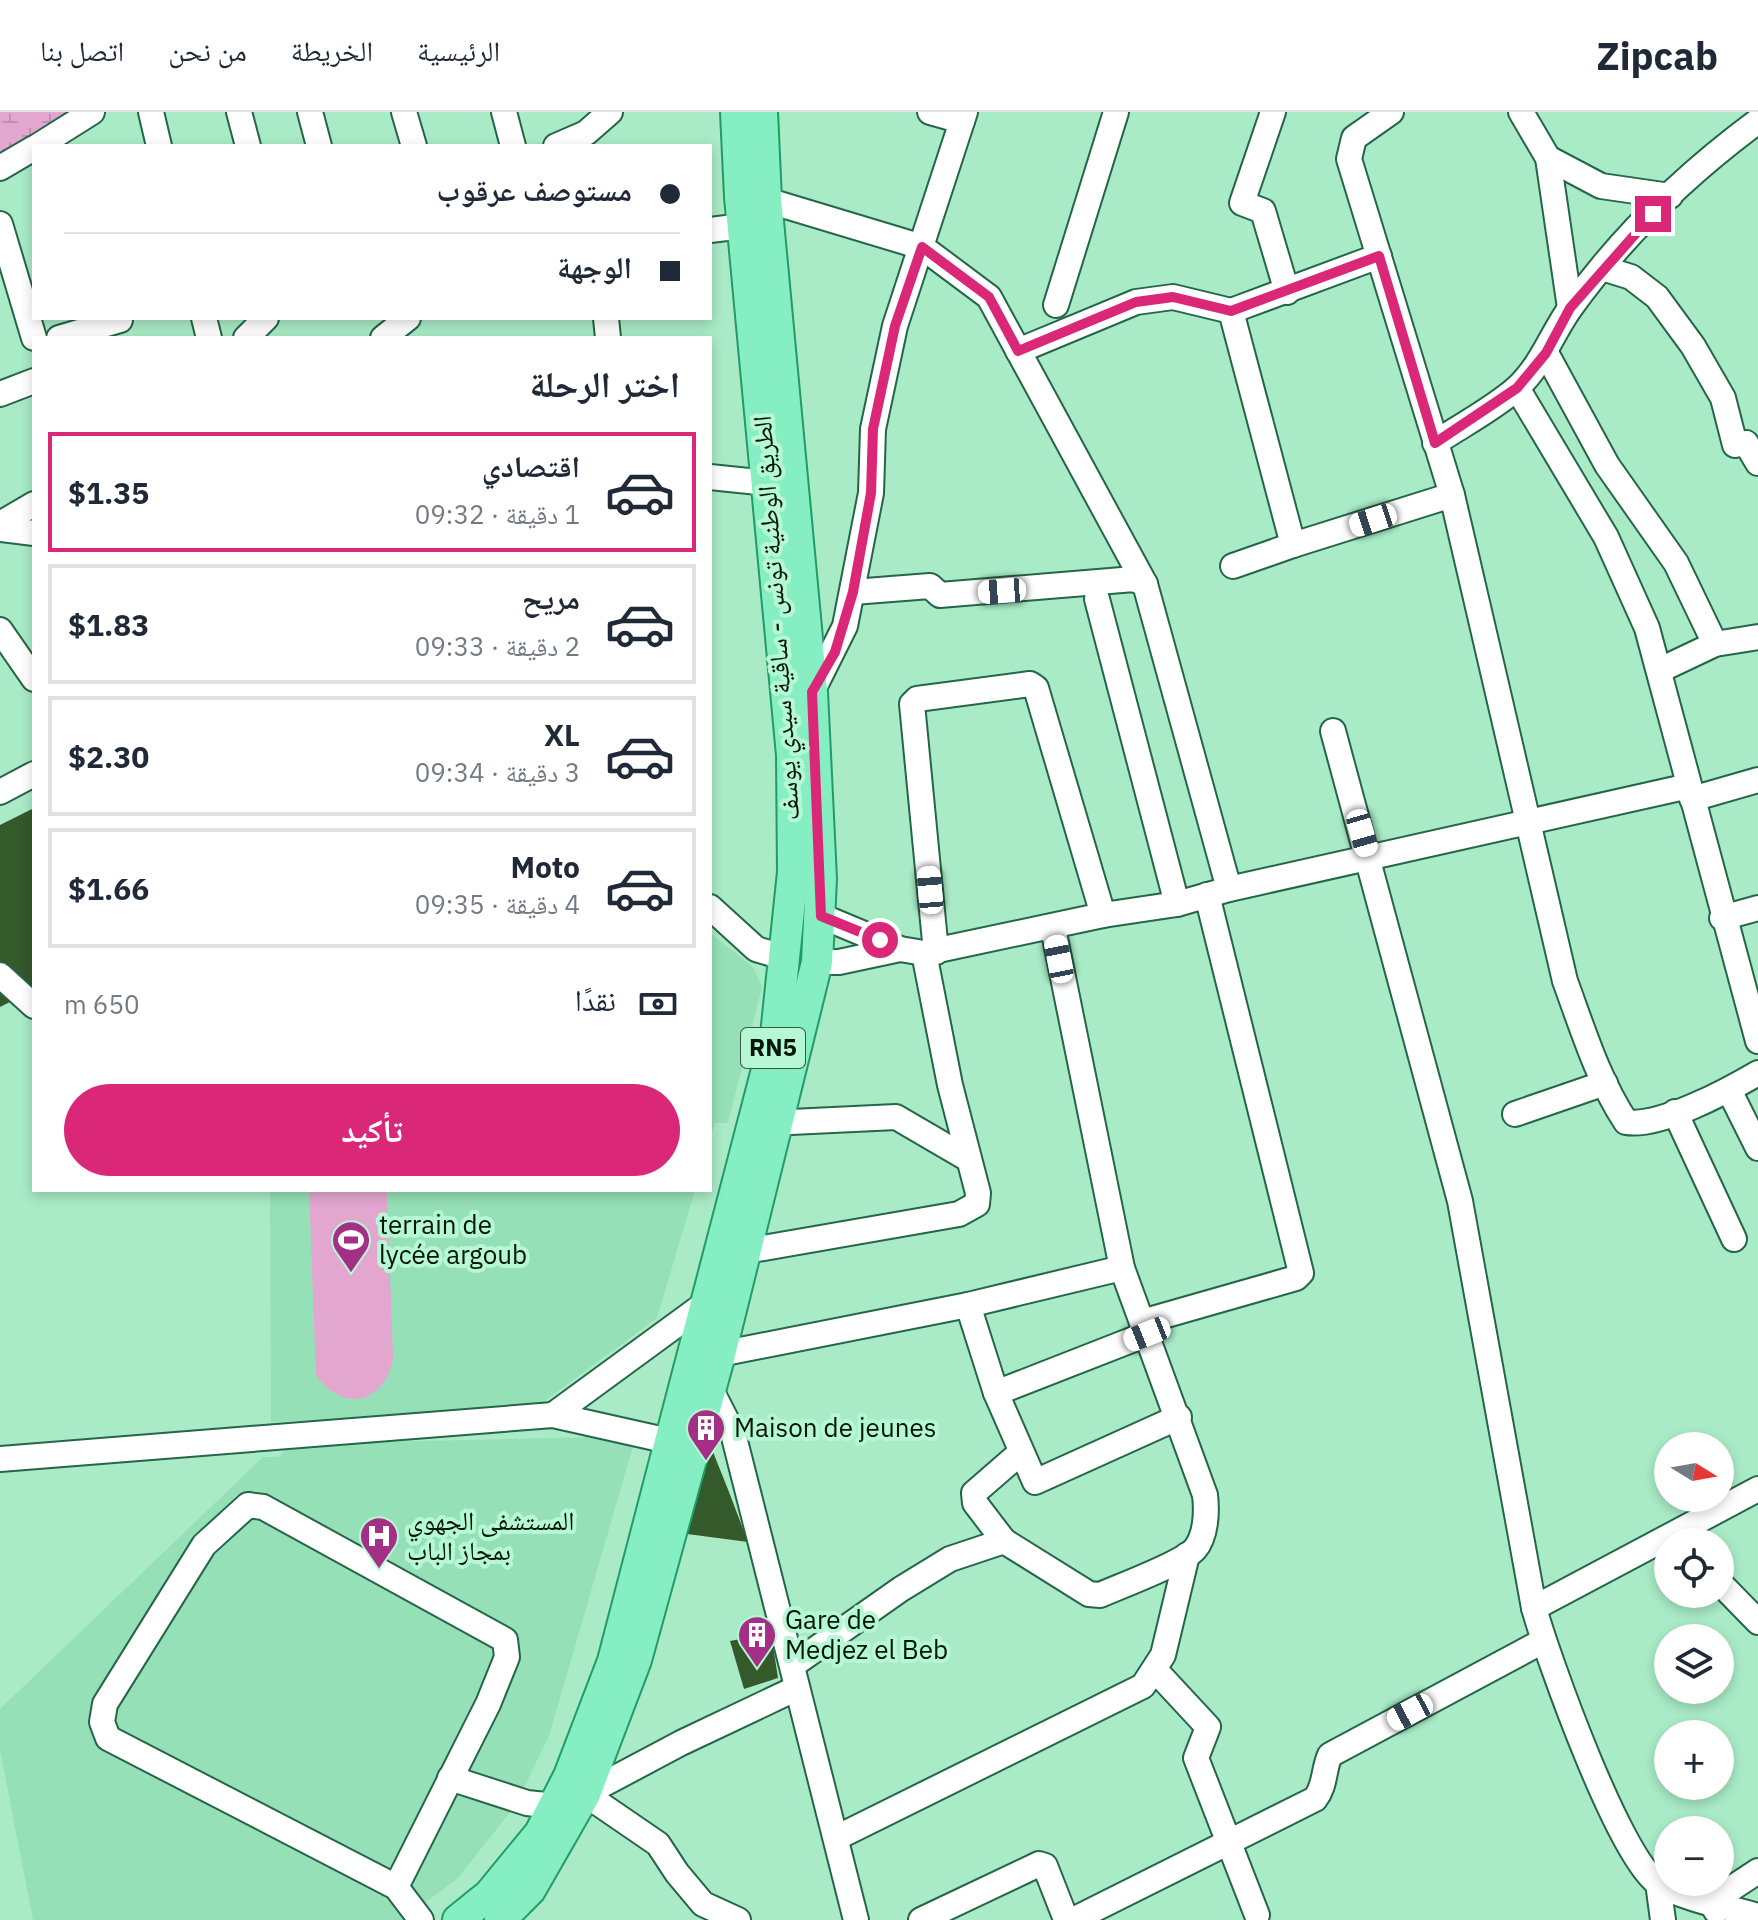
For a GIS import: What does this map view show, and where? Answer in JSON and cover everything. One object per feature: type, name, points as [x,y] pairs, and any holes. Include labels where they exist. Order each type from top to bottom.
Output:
[{"type":"main road","name":"الطريق الوطنية تونس - ساقية سيدي يوسف","points":[[500,1920],[530,1890],[585,1794],[636,1660],[746,1251],[776,1035],[793,872],[792,755],[743,226],[736,112]]},
{"type":"main road","name":"الطريق الوطنية تونس - ساقية سيدي يوسف","points":[[458,1920],[489,1895],[523,1855],[555,1806],[613,1661],[706,1303],[758,1156],[779,1119],[817,962],[821,916],[812,692],[766,200],[762,112]]},
{"type":"street","points":[[47,144],[68,138],[92,112]]},
{"type":"street","points":[[151,112],[159,144]]},
{"type":"street","points":[[239,112],[247,144]]},
{"type":"street","points":[[310,112],[318,144]]},
{"type":"street","points":[[404,112],[413,144]]},
{"type":"street","points":[[504,112],[512,144]]},
{"type":"street","points":[[812,692],[835,652],[853,592],[871,493],[873,429],[895,326],[964,116],[930,112]]},
{"type":"street","points":[[1056,305],[1116,112]]},
{"type":"street","points":[[1273,112],[1242,203],[1263,211],[1287,292]]},
{"type":"street","points":[[1391,112],[1354,138],[1349,159],[1452,495],[1565,981],[1605,1083],[1626,1122],[1641,1122],[1675,1112],[1729,1090],[1758,1073]]},
{"type":"street","points":[[1521,112],[1548,158],[1570,308]]},
{"type":"street","points":[[566,144],[586,140],[606,113]]},
{"type":"street","points":[[1435,443],[1517,388],[1546,353],[1570,308],[1602,268],[1719,149],[1758,121]]},
{"type":"street","points":[[0,168],[32,149]]},
{"type":"street","points":[[1548,158],[1601,186],[1670,196]]},
{"type":"street","points":[[766,200],[922,247],[989,297],[1145,584],[1218,892],[1301,1273],[1296,1278],[1145,1328],[996,1393]]},
{"type":"street","points":[[0,224],[25,270],[34,336]]},
{"type":"street","points":[[712,230],[743,226]]},
{"type":"street","points":[[1018,351],[1136,302],[1173,297],[1231,311],[1379,256]]},
{"type":"street","points":[[1602,268],[1631,277],[1657,297],[1693,346],[1723,398],[1735,445],[1746,443],[1758,463]]},
{"type":"street","points":[[1231,311],[1293,545]]},
{"type":"street","points":[[248,336],[264,320]]},
{"type":"street","points":[[386,336],[406,320]]},
{"type":"street","points":[[69,336],[121,325]]},
{"type":"street","points":[[1546,353],[1607,465],[1676,563],[1715,644]]},
{"type":"street","points":[[0,394],[32,382]]},
{"type":"street","points":[[1517,388],[1606,537],[1647,628],[1722,918],[1758,1041]]},
{"type":"street","points":[[712,477],[768,483]]},
{"type":"street","points":[[1233,566],[1452,495]]},
{"type":"street","points":[[0,526],[32,505]]},
{"type":"street","points":[[0,526],[32,533]]},
{"type":"street","points":[[853,592],[930,586],[940,595],[1134,579],[1145,584]]},
{"type":"street","points":[[1097,599],[1177,904]]},
{"type":"street","points":[[0,630],[30,663]]},
{"type":"street","points":[[1660,670],[1715,644],[1758,637]]},
{"type":"street","points":[[746,1251],[974,1209],[978,1193],[920,951],[912,704],[917,699],[1030,684],[1036,688],[1103,915]]},
{"type":"street","points":[[1333,731],[1470,1243],[1534,1608],[1543,1641],[1601,1788],[1628,1843],[1654,1878]]},
{"type":"street","points":[[0,792],[32,775]]},
{"type":"street","points":[[817,962],[920,951],[1053,928],[1103,915],[1177,904],[1528,821],[1758,780]]},
{"type":"street","points":[[1722,918],[1758,908]]},
{"type":"street","points":[[712,909],[756,949],[786,958]]},
{"type":"street","points":[[821,916],[920,951]]},
{"type":"street","points":[[1020,1453],[974,1493],[975,1503],[1004,1541],[1089,1594],[1100,1595],[1196,1548],[1207,1509],[1179,1417],[1122,1268],[1053,928]]},
{"type":"street","points":[[0,975],[32,1004]]},
{"type":"street","points":[[1515,1114],[1605,1083]]},
{"type":"street","points":[[1729,1090],[1758,1148]]},
{"type":"street","points":[[1675,1112],[1734,1239]]},
{"type":"street","points":[[779,1119],[791,1122],[896,1117],[968,1159]]},
{"type":"street","points":[[720,1354],[968,1305],[1122,1268]]},
{"type":"street","points":[[553,1415],[706,1303]]},
{"type":"street","points":[[968,1305],[996,1393],[1035,1482],[1179,1417]]},
{"type":"street","points":[[710,1388],[733,1433],[856,1920]]},
{"type":"street","points":[[0,1459],[553,1415],[669,1441]]},
{"type":"street","points":[[1695,1528],[1758,1489]]},
{"type":"street","points":[[396,1887],[507,1657],[505,1640],[263,1507],[248,1505],[204,1545],[105,1704],[102,1722],[108,1738],[396,1887],[421,1920]]},
{"type":"street","points":[[738,1920],[703,1904],[658,1844],[585,1794],[795,1677],[937,1567],[1004,1541]]},
{"type":"street","points":[[1534,1608],[1654,1550]]},
{"type":"street","points":[[836,1838],[1143,1686],[1156,1671],[1187,1555]]},
{"type":"street","points":[[1734,1597],[1758,1622]]},
{"type":"street","points":[[921,1920],[1039,1864],[1045,1866],[1065,1917],[1072,1920],[1315,1799],[1324,1788],[1325,1766],[1330,1755],[1543,1641]]},
{"type":"street","points":[[1156,1671],[1208,1727],[1196,1758],[1257,1915]]},
{"type":"street","points":[[450,1778],[527,1803],[555,1806]]},
{"type":"street","points":[[1716,1911],[1758,1871]]},
{"type":"street","points":[[1660,1896],[1663,1920]]},
{"type":"street","points":[[1685,1896],[1716,1911],[1758,1916]]},
{"type":"shaded area","points":[[712,935],[753,967],[762,987],[728,1123],[715,1123],[712,1132]]},
{"type":"shaded area","points":[[270,1192],[694,1192],[657,1318],[531,1411],[271,1422]]},
{"type":"shaded area","name":"المستشفى الجهوي بمجاز الباب","points":[[636,1436],[549,1736],[515,1806],[457,1879],[402,1920],[33,1920],[0,1750],[0,1709],[263,1457],[278,1457],[292,1444]]},
{"type":"green space","points":[[0,112],[79,112],[0,158]]},
{"type":"green space","name":"terrain de lycée argoub","points":[[309,1192],[387,1192],[393,1359],[388,1374],[372,1394],[349,1399],[326,1387],[316,1375]]},
{"type":"building","points":[[32,809],[32,991],[0,1007],[0,825]]},
{"type":"building","name":"Maison de jeunes","points":[[705,1432],[729,1492],[748,1542],[672,1532]]},
{"type":"building","name":"Gare de Medjez el Beb","points":[[771,1633],[778,1678],[744,1689],[730,1641]]},
{"type":"place","name":"terrain de lycée argoub","points":[[351,1274]]},
{"type":"place","name":"Maison de jeunes","points":[[706,1462]]},
{"type":"place","name":"المستشفى الجهوي بمجاز الباب","points":[[379,1570]]},
{"type":"place","name":"Gare de Medjez el Beb","points":[[757,1669]]},
{"type":"route","points":[[880,940],[821,916],[812,692],[835,652],[845,626],[871,493],[873,429],[895,326],[922,247],[989,297],[1018,351],[1136,302],[1173,297],[1231,311],[1379,256],[1435,443],[1517,388],[1546,353],[1570,308],[1602,268],[1653,214]]}]
